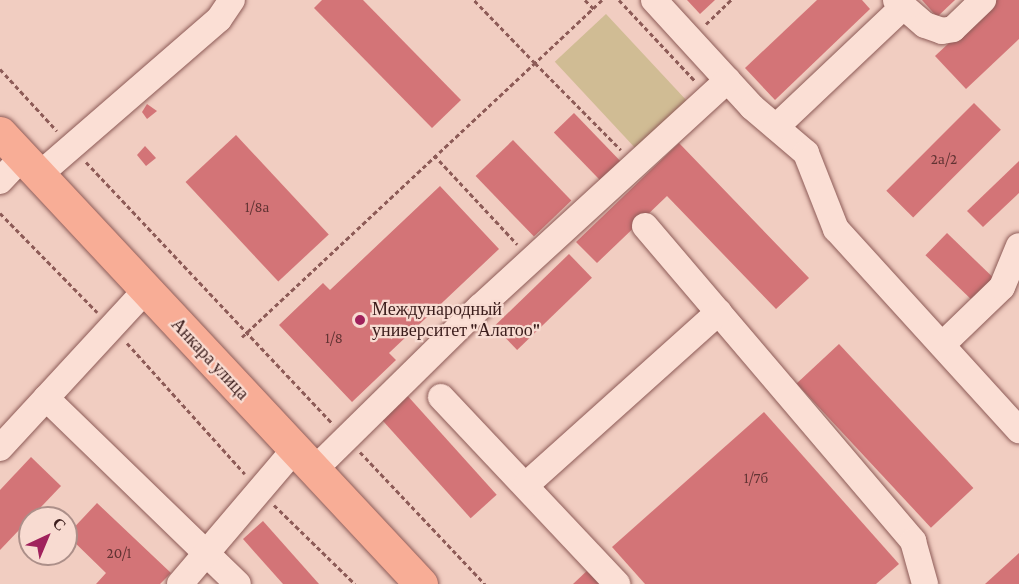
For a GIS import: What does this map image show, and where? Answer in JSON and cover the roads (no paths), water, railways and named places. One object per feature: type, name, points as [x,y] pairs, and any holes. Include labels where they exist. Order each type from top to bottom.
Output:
[{"type":"main road","name":"Анкара улица","points":[[0,133],[421,584]]},
{"type":"street","points":[[0,181],[71,146],[219,19],[232,0]]},
{"type":"street","points":[[654,0],[690,39],[718,88],[776,127],[806,153],[836,229],[1019,430]]},
{"type":"street","points":[[776,127],[899,4],[925,24],[942,31],[953,30],[983,0]]},
{"type":"street","points":[[180,584],[261,492],[305,460],[345,436],[531,260],[718,88]]},
{"type":"street","points":[[645,226],[913,541],[925,584]]},
{"type":"street","points":[[942,345],[1002,287],[1019,246]]},
{"type":"street","points":[[0,448],[146,290]]},
{"type":"street","points":[[526,485],[719,312]]},
{"type":"street","points":[[441,397],[617,584]]},
{"type":"street","points":[[46,398],[238,584]]},
{"type":"place","name":"Международный университет \"Алатоо\"","points":[[360,320]]}]
